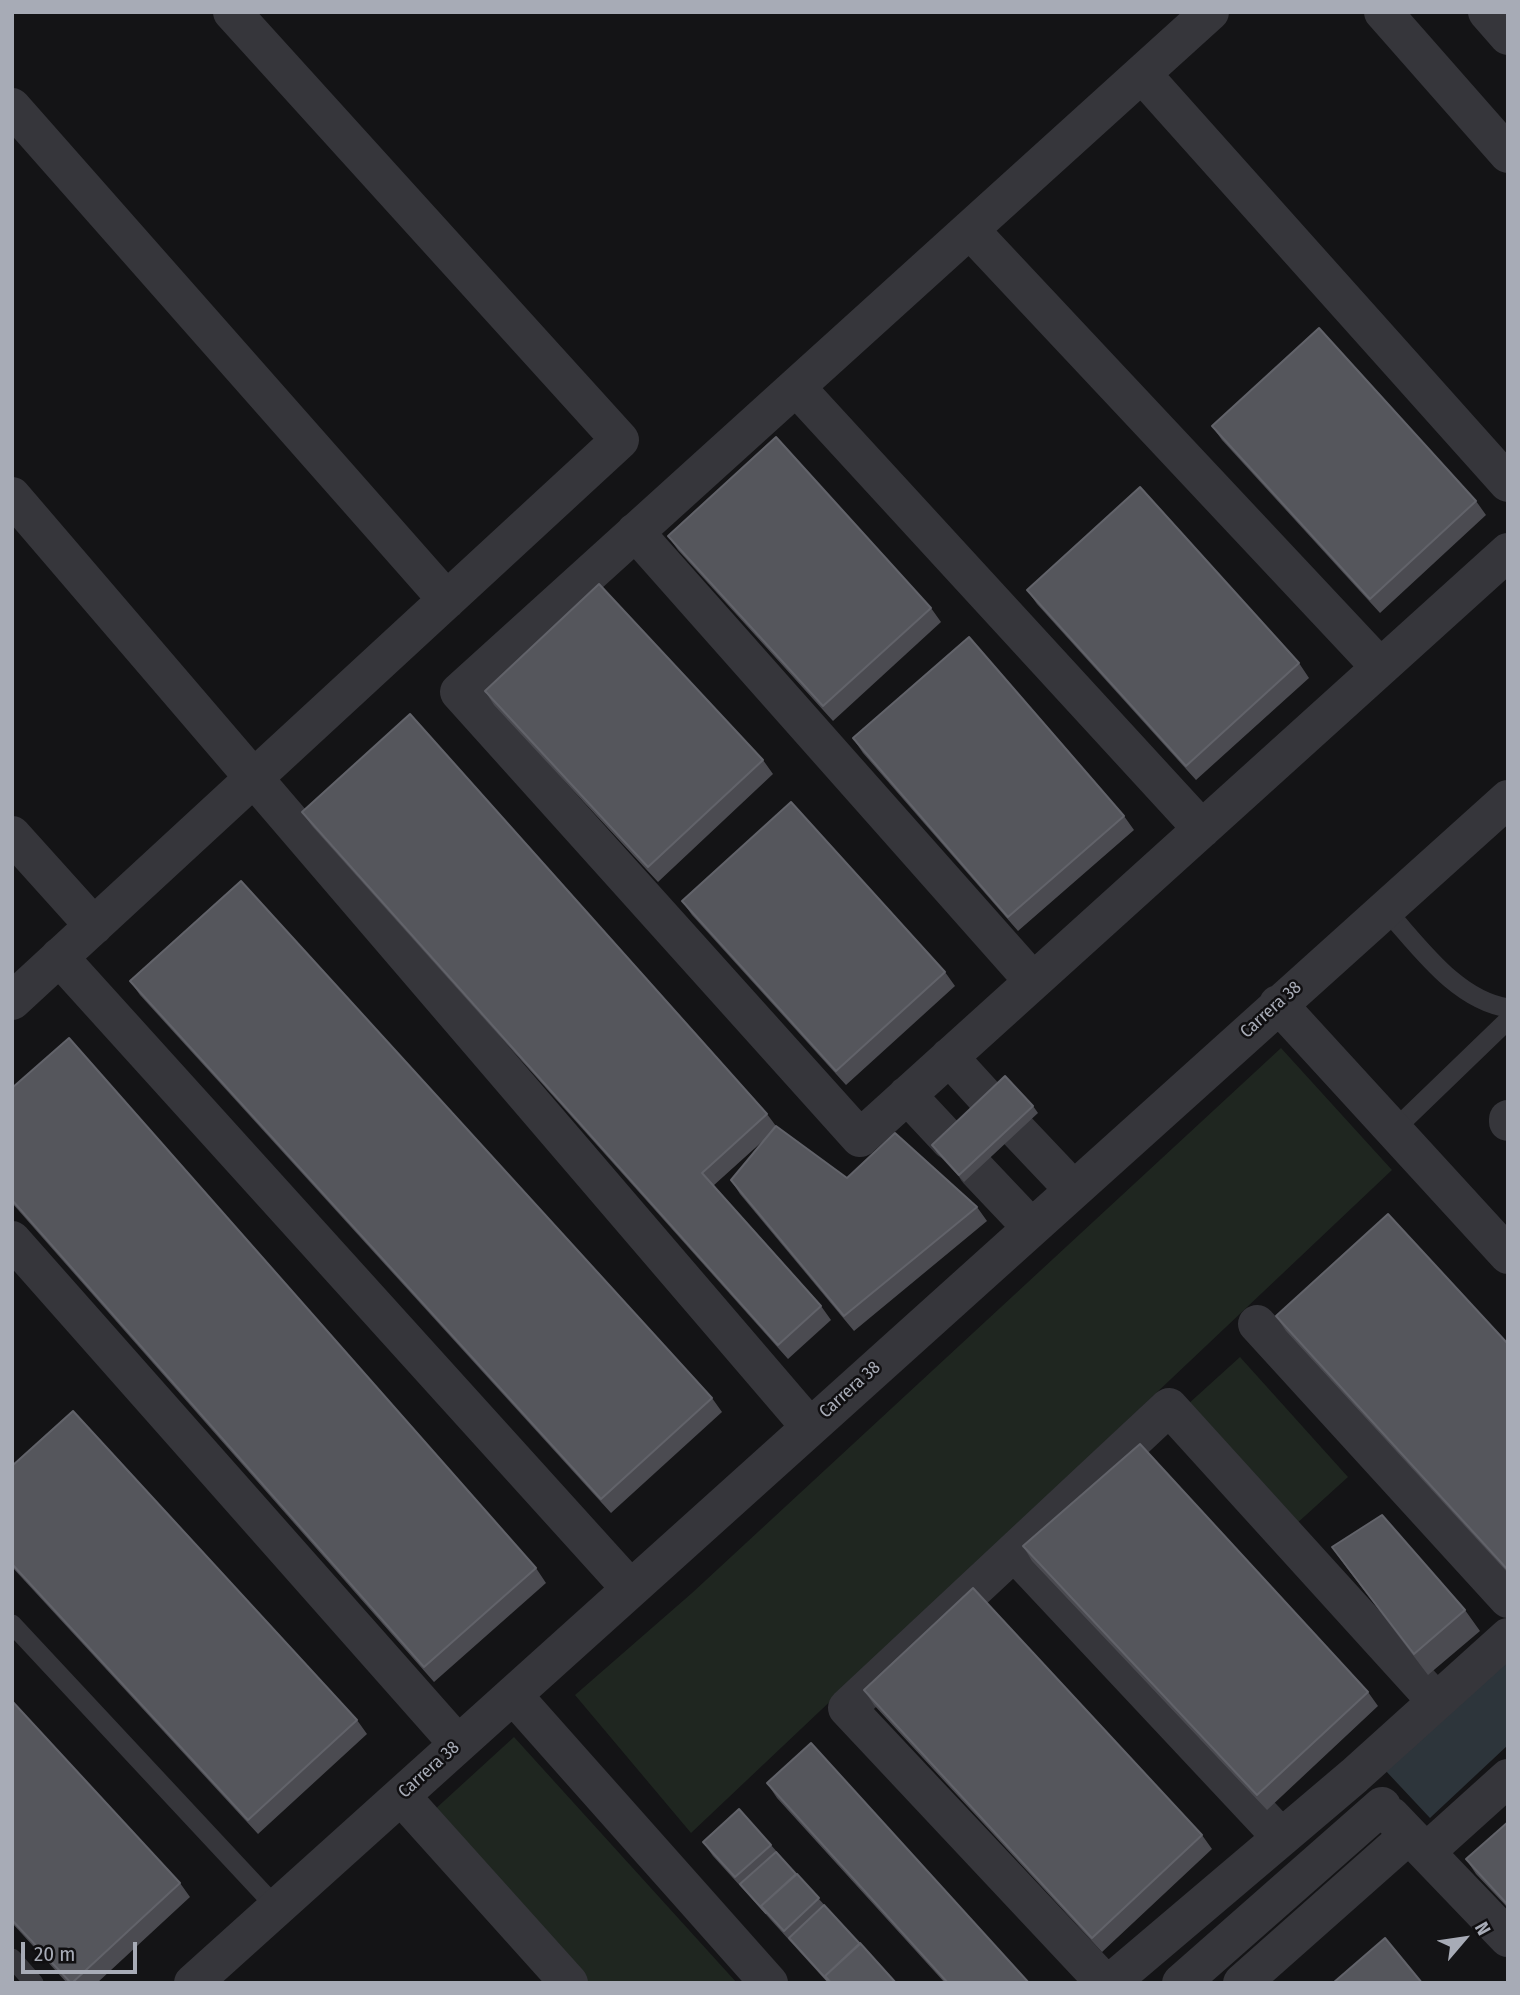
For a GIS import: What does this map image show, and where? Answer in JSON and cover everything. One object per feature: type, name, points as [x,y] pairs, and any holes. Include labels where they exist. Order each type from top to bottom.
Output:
[{"type":"street","points":[[12,1001],[620,440],[232,12]]},
{"type":"street","points":[[1210,12],[459,692],[860,1138],[1508,552]]},
{"type":"street","points":[[1383,12],[1508,154]]},
{"type":"street","points":[[1487,12],[1508,36]]},
{"type":"street","points":[[1142,74],[1508,483]]},
{"type":"street","points":[[12,107],[447,600]]},
{"type":"street","points":[[970,230],[1380,667]]},
{"type":"street","points":[[796,387],[1202,829]]},
{"type":"street","points":[[12,495],[810,1427]]},
{"type":"street","points":[[635,532],[1034,981]]},
{"type":"street","name":"Carrera 38","points":[[193,1983],[1508,799]]},
{"type":"street","points":[[12,835],[94,926]]},
{"type":"street","points":[[59,957],[631,1588]]},
{"type":"street","points":[[1278,1004],[1508,1255]]},
{"type":"street","points":[[949,1057],[991,1102]]},
{"type":"street","points":[[907,1095],[950,1141]]},
{"type":"street","points":[[1018,1131],[1073,1189]]},
{"type":"street","points":[[977,1170],[1031,1227]]},
{"type":"street","points":[[12,1240],[458,1744]]},
{"type":"street","points":[[1257,1324],[1508,1598]]},
{"type":"street","points":[[1105,1983],[847,1708],[1169,1406],[1435,1700]]},
{"type":"street","points":[[1014,1552],[1281,1837]]},
{"type":"street","points":[[1110,1983],[1354,1776],[1435,1700],[1508,1637]]},
{"type":"street","points":[[513,1695],[769,1983]]},
{"type":"street","points":[[1354,1776],[1508,1938]]},
{"type":"street","points":[[1242,1983],[1418,1843],[1508,1778]]},
{"type":"street","points":[[401,1796],[569,1983]]},
{"type":"street","points":[[1181,1983],[1382,1806]]},
{"type":"lane","points":[[1386,909],[1443,971],[1487,1005],[1508,1008]]},
{"type":"lane","points":[[1394,1130],[1508,1020]]},
{"type":"lane","points":[[12,1623],[277,1908]]},
{"type":"lane","points":[[12,1958],[34,1983]]},
{"type":"shaded area","points":[[1281,1048],[1392,1170],[691,1833],[575,1695],[692,1593]]},
{"type":"shaded area","points":[[1240,1357],[1348,1477],[1295,1525],[1187,1405]]},
{"type":"shaded area","points":[[1503,1658],[1508,1663],[1508,1745],[1430,1818],[1385,1770]]},
{"type":"shaded area","points":[[514,1737],[737,1983],[587,1983],[432,1812]]},
{"type":"building","points":[[1319,328],[1476,501],[1370,599],[1212,426]]},
{"type":"building","points":[[776,437],[931,608],[823,706],[668,536]]},
{"type":"building","points":[[1140,487],[1299,663],[1186,766],[1027,590]]},
{"type":"building","points":[[599,584],[763,760],[648,867],[485,691]]},
{"type":"building","points":[[969,637],[1124,816],[1008,917],[853,738]]},
{"type":"building","points":[[410,714],[767,1114],[702,1173],[821,1306],[778,1345],[302,812]]},
{"type":"building","points":[[791,802],[945,972],[836,1071],[682,901]]},
{"type":"building","points":[[241,881],[712,1398],[601,1499],[130,981]]},
{"type":"building","points":[[69,1038],[536,1568],[424,1667],[12,1200],[12,1088]]},
{"type":"building","points":[[1005,1076],[1033,1106],[959,1175],[932,1145]]},
{"type":"building","points":[[776,1126],[847,1178],[895,1133],[977,1207],[844,1316],[731,1180]]},
{"type":"building","points":[[1388,1214],[1508,1344],[1508,1570],[1276,1316]]},
{"type":"building","points":[[73,1411],[357,1720],[248,1820],[12,1564],[12,1466]]},
{"type":"building","points":[[1140,1444],[1368,1692],[1257,1795],[1023,1546]]},
{"type":"building","points":[[1382,1515],[1465,1610],[1414,1654],[1332,1547]]},
{"type":"building","points":[[973,1588],[1202,1835],[1092,1938],[864,1690]]},
{"type":"building","points":[[12,1701],[180,1883],[72,1983],[12,1920]]},
{"type":"building","points":[[811,1743],[1029,1983],[948,1983],[767,1783]]},
{"type":"building","points":[[739,1809],[771,1845],[735,1877],[703,1842]]},
{"type":"building","points":[[1508,1822],[1508,1905],[1466,1859]]},
{"type":"building","points":[[776,1852],[796,1874],[761,1906],[766,1913],[740,1884]]},
{"type":"building","points":[[797,1874],[819,1898],[784,1931],[761,1906]]},
{"type":"building","points":[[824,1905],[860,1944],[825,1976],[830,1983],[789,1938]]},
{"type":"building","points":[[1385,1938],[1422,1983],[1333,1983]]},
{"type":"building","points":[[860,1943],[896,1983],[831,1983],[825,1976]]}]
